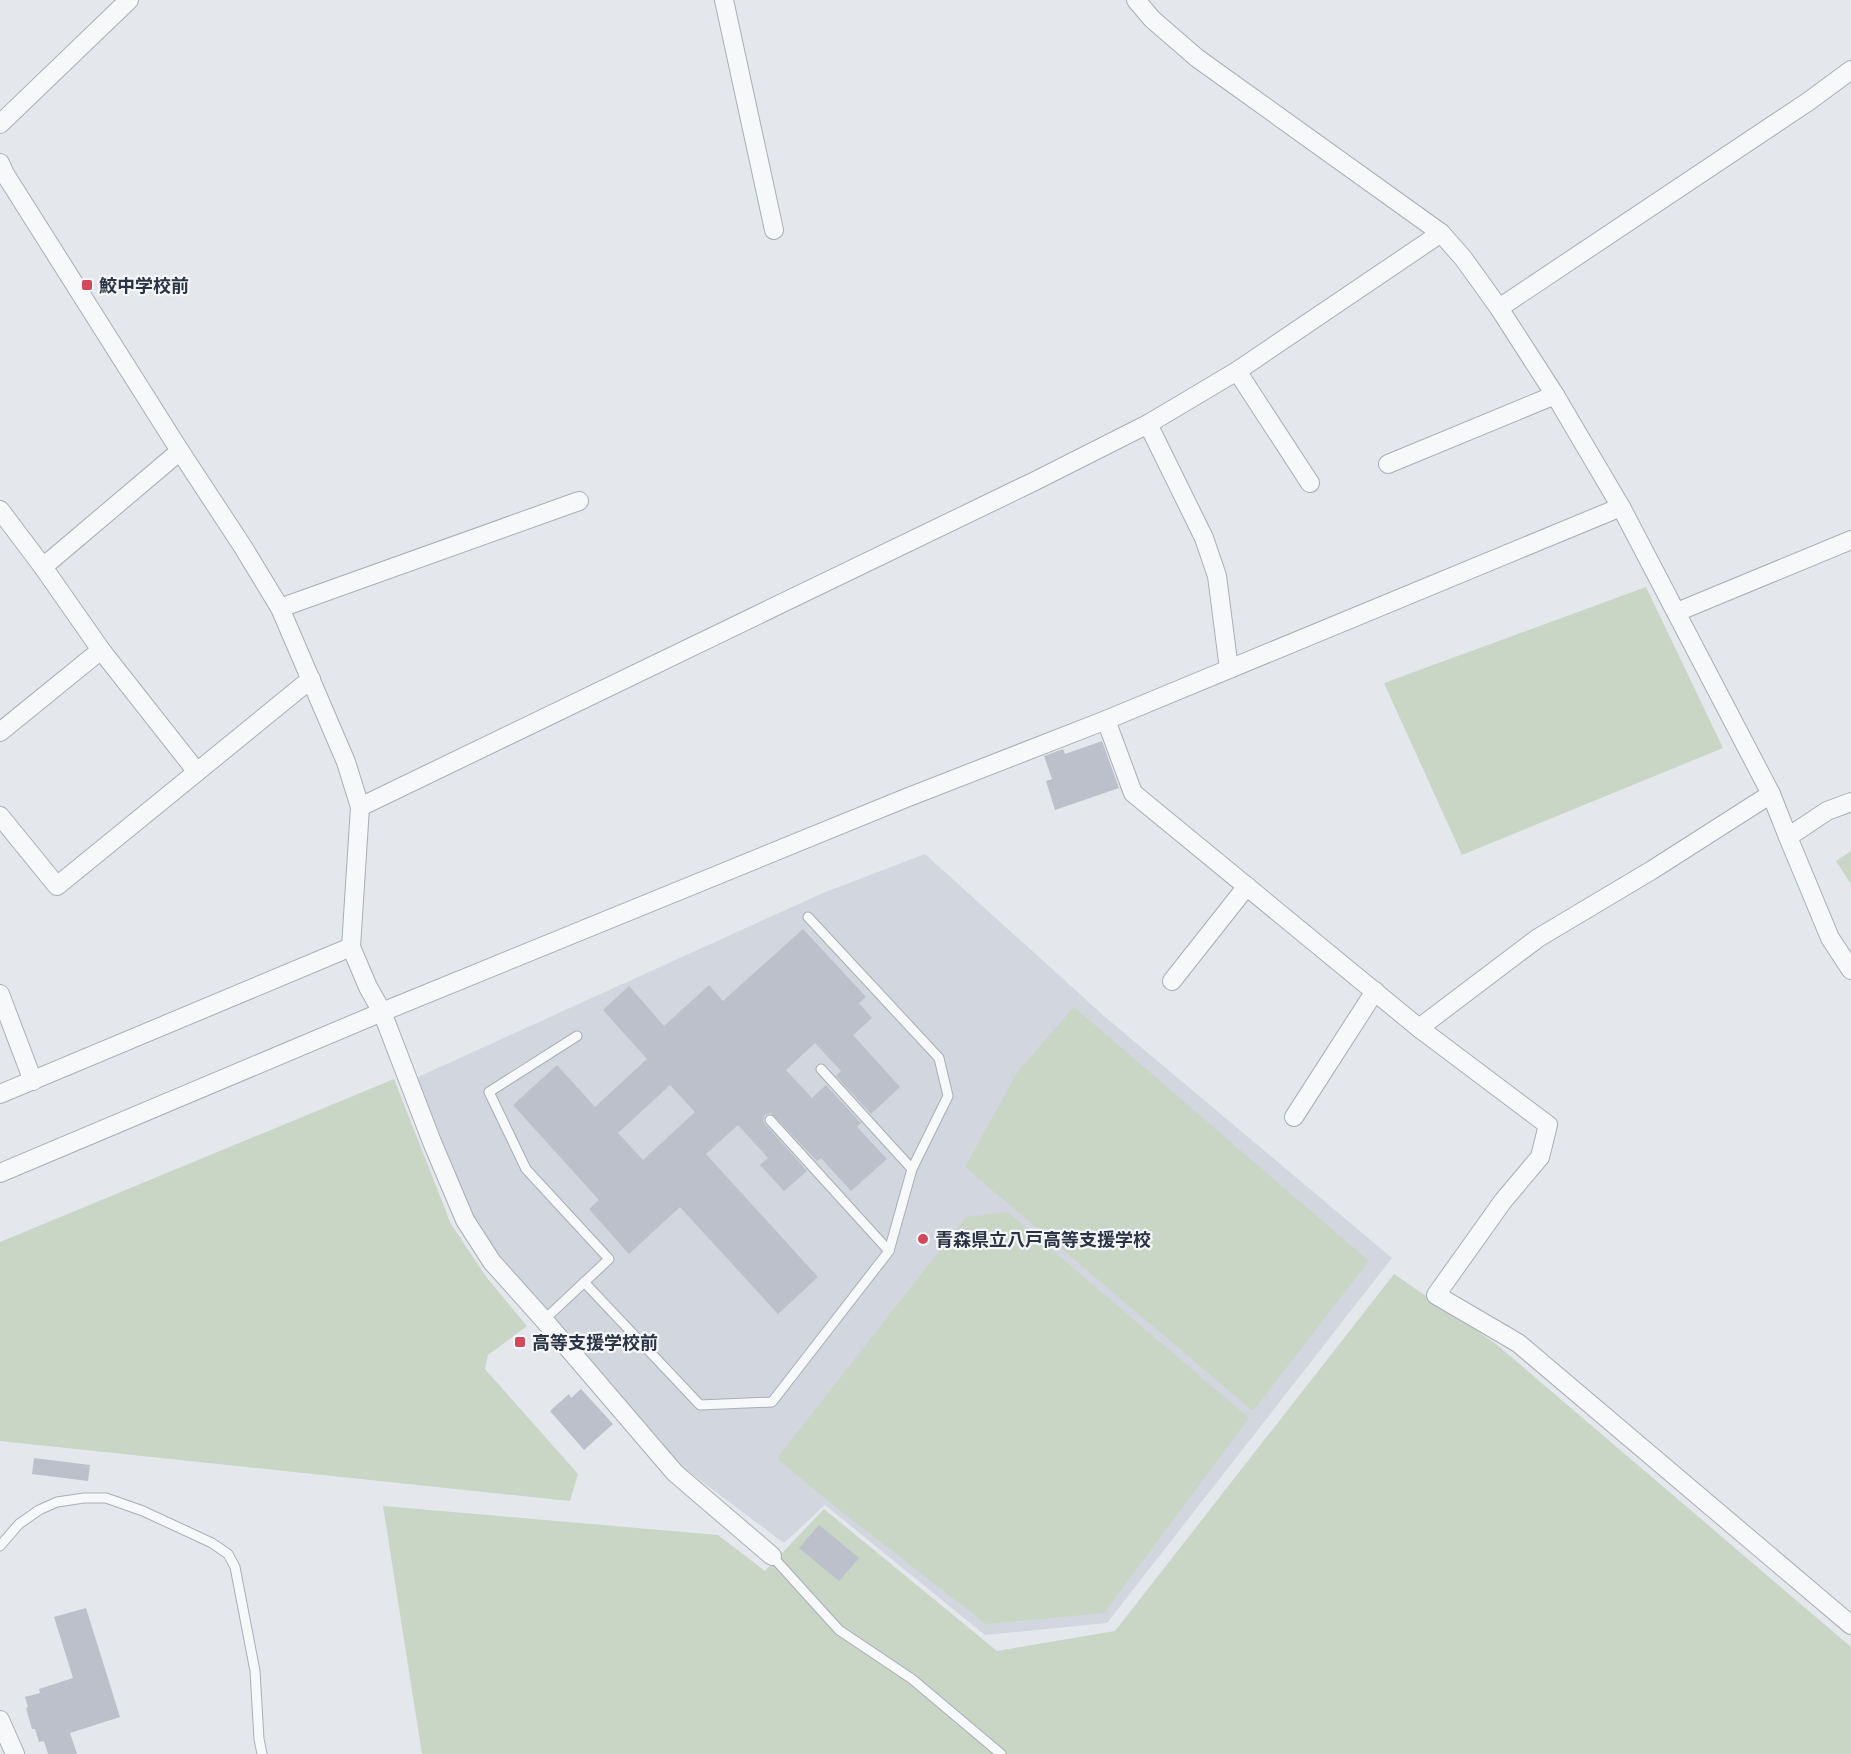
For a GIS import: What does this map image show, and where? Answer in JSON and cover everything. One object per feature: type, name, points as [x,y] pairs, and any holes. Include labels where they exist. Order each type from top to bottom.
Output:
[{"type":"street","points":[[0,124],[129,0]]},
{"type":"street","points":[[724,0],[774,231]]},
{"type":"street","points":[[1136,0],[1152,19],[1197,58],[1441,233],[1463,258],[1499,308],[1555,395],[1621,507],[1771,794],[1830,938],[1851,970]]},
{"type":"street","points":[[1499,308],[1809,101],[1851,70]]},
{"type":"street","points":[[0,163],[11,184],[280,608],[346,762],[360,807],[351,947],[368,987],[382,1012],[465,1220],[492,1262],[675,1473],[772,1556]]},
{"type":"street","points":[[360,807],[1035,481],[1148,424],[1237,371],[1441,233]]},
{"type":"street","points":[[1237,371],[1310,483]]},
{"type":"street","points":[[1388,464],[1555,395]]},
{"type":"street","points":[[1148,424],[1204,538],[1214,566],[1229,669]]},
{"type":"street","points":[[43,567],[180,451]]},
{"type":"street","points":[[280,608],[579,501]]},
{"type":"street","points":[[0,1173],[382,1012],[906,798],[1106,720],[1621,507]]},
{"type":"street","points":[[0,510],[101,650],[197,772]]},
{"type":"street","points":[[1677,612],[1851,540]]},
{"type":"street","points":[[0,732],[101,650]]},
{"type":"street","points":[[0,816],[57,886],[310,679]]},
{"type":"street","points":[[1106,720],[1133,793],[1419,1028],[1548,1125],[1540,1157],[1503,1201],[1436,1295],[1518,1343],[1851,1625]]},
{"type":"street","points":[[1419,1028],[1538,938],[1652,870],[1771,794]]},
{"type":"street","points":[[1788,837],[1827,811],[1851,802]]},
{"type":"street","points":[[1172,981],[1247,886]]},
{"type":"street","points":[[0,1094],[351,947]]},
{"type":"street","points":[[1294,1117],[1375,991]]},
{"type":"street","points":[[0,994],[33,1081]]},
{"type":"street","points":[[0,1720],[15,1754]]},
{"type":"lane","points":[[584,1282],[700,1405],[772,1402],[889,1251],[912,1169],[948,1096],[939,1058],[808,917]]},
{"type":"lane","points":[[544,1320],[609,1259],[526,1169],[489,1092],[577,1036]]},
{"type":"lane","points":[[821,1069],[912,1169]]},
{"type":"lane","points":[[770,1120],[889,1251]]},
{"type":"lane","points":[[0,1546],[19,1524],[39,1510],[57,1502],[106,1498],[143,1510],[212,1543],[228,1554],[235,1567],[255,1671],[262,1754]]},
{"type":"lane","points":[[772,1556],[840,1630],[912,1679],[1001,1754]]},
{"type":"shaded area","name":"青森県立八戸高等支援学校","points":[[925,854],[1104,1016],[1392,1258],[1107,1623],[985,1635],[825,1505],[784,1543],[684,1468],[492,1262],[409,1081],[823,893]]},
{"type":"green space","points":[[1646,587],[1723,748],[1462,855],[1384,683]]},
{"type":"green space","points":[[1851,851],[1851,884],[1836,861]]},
{"type":"green space","points":[[1074,1007],[1369,1261],[1253,1411],[965,1167],[1018,1071]]},
{"type":"green space","points":[[394,1079],[451,1224],[487,1278],[527,1326],[488,1355],[485,1369],[578,1474],[570,1501],[0,1441],[0,1242]]},
{"type":"green space","points":[[1008,1212],[1249,1418],[1104,1613],[986,1624],[824,1498],[777,1458],[966,1217]]},
{"type":"green space","points":[[1394,1274],[1496,1344],[1851,1647],[1851,1754],[422,1754],[383,1506],[718,1535],[765,1571],[824,1509],[997,1651],[1115,1631]]},
{"type":"building","points":[[1102,741],[1119,788],[1055,810],[1046,781],[1052,779],[1044,756],[1063,749],[1065,754]]},
{"type":"building","points":[[803,929],[866,997],[859,1003],[872,1018],[853,1035],[900,1087],[871,1114],[836,1076],[841,1071],[815,1043],[786,1070],[812,1098],[826,1085],[861,1123],[857,1127],[887,1159],[851,1191],[821,1158],[817,1161],[771,1113],[765,1115],[763,1121],[807,1171],[784,1191],[760,1165],[768,1158],[738,1125],[706,1154],[818,1277],[778,1314],[680,1207],[629,1254],[589,1209],[599,1200],[513,1105],[557,1065],[595,1107],[647,1059],[603,1010],[629,986],[664,1026],[709,985],[723,1001]],"holes":[[[670,1085],[695,1112],[643,1160],[618,1133]]]},
{"type":"building","points":[[581,1389],[613,1424],[584,1450],[550,1411],[569,1394],[571,1398]]},
{"type":"building","points":[[34,1458],[90,1465],[88,1481],[32,1474]]},
{"type":"building","points":[[819,1525],[859,1558],[839,1581],[799,1548]]},
{"type":"building","points":[[86,1608],[120,1717],[70,1733],[77,1754],[48,1754],[44,1741],[39,1742],[35,1729],[32,1729],[25,1697],[40,1693],[39,1689],[73,1678],[54,1617]]},
{"type":"place","name":"鮫中学校前","points":[[87,285]]},
{"type":"place","name":"青森県立八戸高等支援学校","points":[[923,1239]]},
{"type":"place","name":"高等支援学校前","points":[[520,1342]]}]
